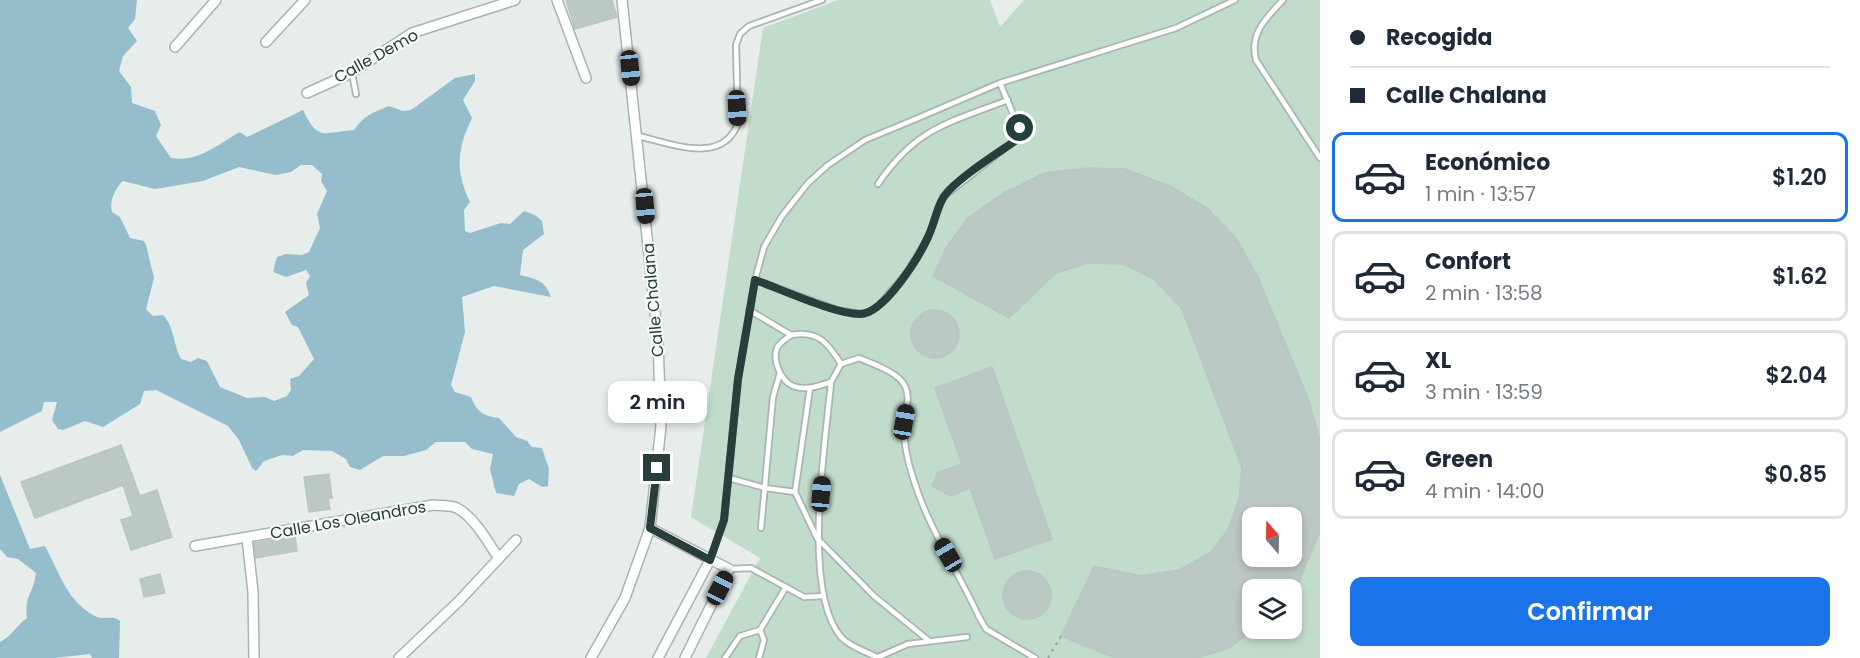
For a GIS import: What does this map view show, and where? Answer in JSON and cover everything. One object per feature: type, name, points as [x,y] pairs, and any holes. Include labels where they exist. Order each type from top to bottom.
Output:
[{"type":"street","points":[[175,47],[216,0]]},
{"type":"street","points":[[266,42],[305,0]]},
{"type":"street","name":"Calle Demo","points":[[307,93],[351,72],[412,33],[515,0]]},
{"type":"street","points":[[557,0],[586,78]]},
{"type":"street","name":"Calle Chalana","points":[[591,658],[625,598],[650,528],[662,426],[658,341],[622,0]]},
{"type":"street","name":"Calle Los Oleandros","points":[[195,546],[444,506],[456,508],[465,514],[498,557]]},
{"type":"street","points":[[650,528],[729,569],[685,658]]},
{"type":"street","name":"Calle Los Oleandros","points":[[247,538],[253,592],[254,658]]},
{"type":"street","points":[[399,658],[459,601],[516,540]]},
{"type":"street","points":[[658,658],[710,560]]},
{"type":"lane","points":[[638,136],[706,150],[726,141],[735,132],[738,123],[736,45],[740,34],[749,26],[822,0]]},
{"type":"lane","points":[[710,560],[724,520],[738,379],[755,280],[764,247],[782,216],[808,183],[828,165],[865,140],[1000,83],[1176,28],[1235,0]]},
{"type":"lane","points":[[1283,0],[1259,27],[1254,39],[1254,52],[1256,60],[1320,158]]},
{"type":"lane","points":[[351,72],[356,94]]},
{"type":"lane","points":[[755,280],[846,312],[861,314],[879,305],[906,274],[928,238],[943,197],[1019,137],[1020,128],[1000,83]]},
{"type":"lane","points":[[878,184],[897,158],[914,141],[930,131],[1008,100]]},
{"type":"lane","points":[[749,310],[791,335],[814,334],[824,339],[841,364]]},
{"type":"lane","points":[[791,335],[777,347],[775,360],[780,373],[791,386],[810,388],[831,382]]},
{"type":"lane","points":[[967,637],[908,644],[876,658],[841,638],[823,596],[817,538],[831,382],[841,364],[859,358],[902,381],[908,391],[904,422],[907,451],[914,481],[934,530],[986,628],[1035,658]]},
{"type":"lane","points":[[761,528],[772,397],[780,373]]},
{"type":"lane","points":[[810,388],[795,492],[817,538],[874,596],[928,640]]},
{"type":"lane","points":[[729,478],[765,488],[795,492]]},
{"type":"lane","points":[[729,569],[751,568],[804,597],[823,596]]},
{"type":"lane","points":[[725,658],[733,642],[740,636],[760,630],[786,587]]},
{"type":"lane","points":[[759,658],[764,640],[760,630]]},
{"type":"path","points":[[1048,658],[1060,636]]},
{"type":"green space","points":[[838,0],[990,0],[1000,27],[1024,0],[1320,0],[1320,658],[706,658],[760,558],[691,517],[763,28]]},
{"type":"water","points":[[0,0],[137,0],[135,19],[128,28],[137,41],[123,56],[119,71],[131,87],[132,103],[155,111],[161,125],[156,136],[171,158],[181,159],[199,155],[240,132],[247,137],[303,110],[313,127],[322,133],[354,130],[365,118],[378,110],[389,106],[403,111],[411,110],[455,78],[475,74],[475,81],[463,100],[472,118],[463,140],[460,160],[462,180],[470,202],[464,210],[465,231],[470,233],[501,223],[510,224],[524,211],[535,215],[542,221],[544,234],[523,250],[520,275],[543,284],[551,297],[494,286],[462,297],[465,332],[451,385],[455,392],[471,397],[481,412],[499,418],[516,437],[527,441],[532,447],[542,448],[549,469],[548,486],[542,487],[529,479],[519,484],[514,496],[496,493],[490,469],[493,454],[472,449],[465,442],[436,442],[426,450],[404,456],[383,456],[360,470],[350,467],[346,459],[332,451],[303,450],[293,456],[282,455],[264,461],[256,471],[252,468],[239,440],[228,426],[156,390],[144,391],[140,404],[103,427],[85,421],[63,430],[58,429],[52,420],[57,402],[44,402],[42,411],[0,432]],"holes":[[[301,165],[312,165],[322,174],[321,181],[327,191],[317,214],[320,228],[309,252],[302,255],[286,254],[277,257],[273,272],[286,277],[306,270],[310,276],[306,283],[309,295],[285,312],[292,325],[298,327],[314,359],[299,376],[290,379],[291,390],[287,396],[274,401],[265,397],[247,398],[220,387],[207,361],[198,358],[191,362],[181,359],[167,319],[163,315],[153,316],[146,309],[154,278],[146,245],[144,241],[130,238],[120,217],[112,212],[112,200],[115,191],[123,181],[155,189],[203,181],[239,167],[276,175],[291,172]]]},
{"type":"water","points":[[0,475],[30,549],[45,546],[71,596],[87,611],[97,617],[115,618],[120,621],[119,658],[92,658],[90,654],[55,658],[0,658],[0,642],[27,618],[28,599],[36,573],[18,559],[7,557],[0,549]]},
{"type":"building","points":[[566,0],[612,0],[617,17],[575,29]]},
{"type":"building","points":[[1088,168],[1125,169],[1170,186],[1207,208],[1236,238],[1258,277],[1309,401],[1320,440],[1320,531],[1300,579],[1242,579],[1242,638],[1229,648],[1197,658],[1115,658],[1061,636],[1094,566],[1141,576],[1179,570],[1210,553],[1228,530],[1239,499],[1242,468],[1182,309],[1155,280],[1123,264],[1088,263],[1056,273],[1009,318],[933,276],[947,246],[968,218],[1004,193],[1044,173]]},
{"type":"building","points":[[930,310],[940,310],[955,320],[959,334],[958,343],[949,354],[940,358],[930,358],[915,348],[911,339],[911,329],[921,314]]},
{"type":"building","points":[[992,367],[1052,539],[995,559],[970,488],[950,496],[932,486],[938,472],[962,464],[935,388]]},
{"type":"building","points":[[121,445],[140,496],[157,490],[172,537],[131,550],[121,520],[133,516],[123,485],[35,518],[21,482]]},
{"type":"building","points":[[329,474],[332,498],[328,498],[330,509],[309,512],[304,477]]},
{"type":"building","points":[[295,536],[297,551],[256,558],[254,543]]},
{"type":"building","points":[[1022,571],[1032,571],[1044,578],[1051,590],[1051,600],[1044,612],[1032,619],[1022,619],[1007,608],[1003,600],[1003,590],[1014,575]]},
{"type":"building","points":[[160,574],[165,593],[144,597],[140,579]]},
{"type":"route","points":[[657,468],[650,528],[710,560],[724,520],[738,379],[755,280],[838,310],[861,314],[870,312],[906,274],[928,238],[943,197],[985,162],[1015,141],[1019,137],[1020,128]]}]
